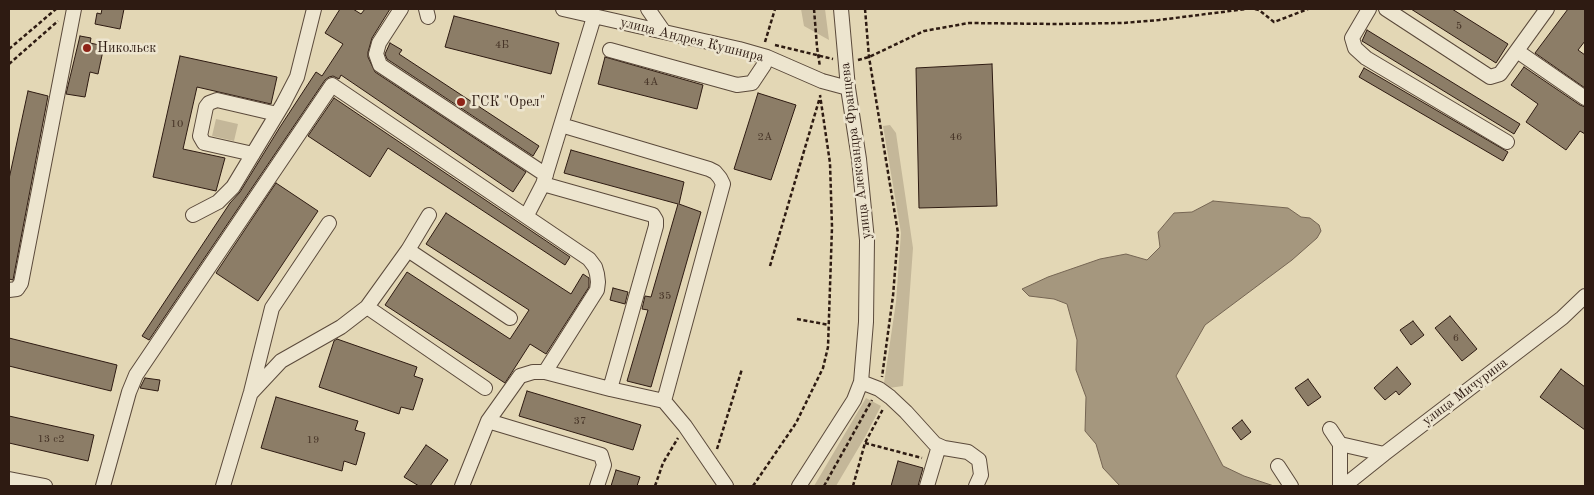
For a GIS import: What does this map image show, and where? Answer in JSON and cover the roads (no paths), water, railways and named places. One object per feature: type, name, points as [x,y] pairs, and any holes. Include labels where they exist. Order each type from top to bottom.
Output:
[{"type":"street","points":[[9,290],[17,289],[21,283],[74,9]]},
{"type":"street","points":[[193,215],[218,202],[229,192],[277,114],[297,76],[314,9]]},
{"type":"street","points":[[401,9],[379,43],[376,54],[380,65],[545,180],[653,215],[656,220],[656,226],[610,389]]},
{"type":"street","name":"улица Андрея Кушнира","points":[[563,9],[739,49],[767,57],[821,88],[848,88]]},
{"type":"street","points":[[648,9],[664,32]]},
{"type":"street","name":"улица Александра Францева","points":[[800,486],[854,400],[861,382],[866,322],[867,240],[860,159],[848,88],[840,9]]},
{"type":"street","points":[[1369,9],[1352,38],[1355,48],[1366,58],[1507,142]]},
{"type":"street","points":[[1386,9],[1490,77],[1500,74],[1545,9]]},
{"type":"street","points":[[527,216],[545,180],[594,17]]},
{"type":"street","points":[[610,50],[737,85],[752,83],[767,57]]},
{"type":"street","points":[[1517,51],[1585,98]]},
{"type":"street","points":[[103,486],[129,392],[136,375],[332,85],[590,259],[595,267],[598,282],[597,290],[545,372]]},
{"type":"street","points":[[253,154],[204,143],[200,136],[206,107],[209,103],[216,100],[277,114]]},
{"type":"street","points":[[561,125],[709,170],[715,172],[720,178],[722,184],[664,401]]},
{"type":"street","points":[[251,392],[281,361],[341,327],[367,307],[408,250],[429,216]]},
{"type":"street","points":[[223,486],[251,392],[272,308],[329,223]]},
{"type":"street","points":[[408,250],[510,318]]},
{"type":"street","name":"улица Мичурина","points":[[1344,486],[1562,318],[1585,296]]},
{"type":"street","points":[[367,307],[485,388]]},
{"type":"street","points":[[462,486],[488,421],[520,376],[533,372],[545,372],[664,401],[685,426],[726,486]]},
{"type":"street","points":[[861,382],[879,389],[890,397],[935,444],[968,452],[979,460],[981,475],[976,486]]},
{"type":"street","points":[[488,421],[601,455],[604,465],[597,486]]},
{"type":"street","points":[[1330,429],[1340,444],[1340,486]]},
{"type":"street","points":[[1340,444],[1384,454]]},
{"type":"street","points":[[927,486],[939,446]]},
{"type":"street","points":[[1278,466],[1290,486]]},
{"type":"street","points":[[9,479],[45,486]]},
{"type":"place","name":"Никольск","points":[[87,48]]},
{"type":"place","name":"ГСК \"Орел\"","points":[[461,102]]}]
